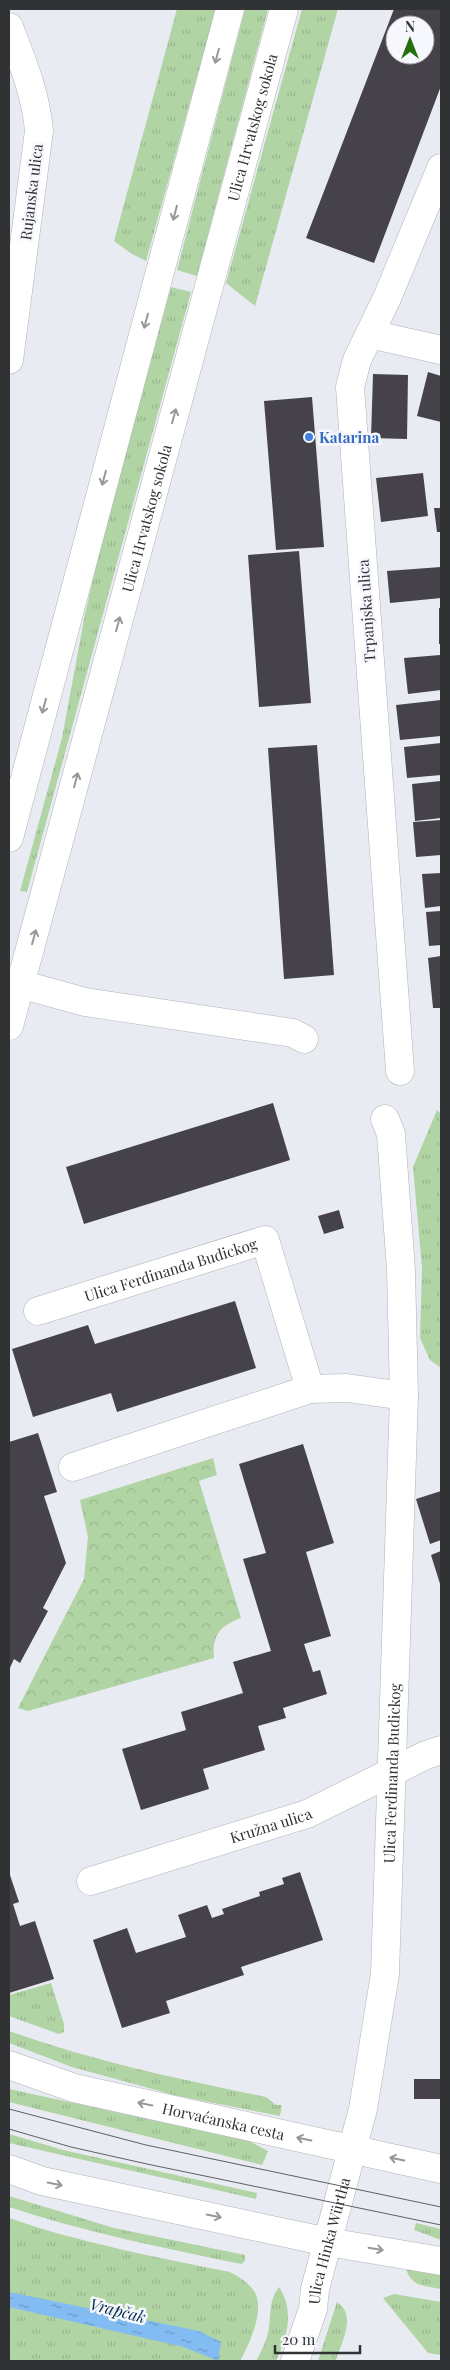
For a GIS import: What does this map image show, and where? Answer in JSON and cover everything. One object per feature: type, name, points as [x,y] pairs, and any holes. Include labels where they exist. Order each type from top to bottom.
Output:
[{"type":"street","points":[[9,838],[230,9]]},
{"type":"street","name":"Ulica Hrvatskog sokola","points":[[9,1026],[15,982],[284,9]]},
{"type":"street","name":"Rujanska ulica","points":[[9,27],[31,87],[37,111],[39,131],[9,360]]},
{"type":"street","name":"Trpanjska ulica","points":[[400,1072],[350,386],[357,360],[441,168]]},
{"type":"street","points":[[370,334],[441,350]]},
{"type":"street","points":[[15,982],[85,1002],[293,1033],[304,1039]]},
{"type":"street","name":"Ulica Ferdinanda Budickog","points":[[352,2149],[363,2109],[385,1974],[390,1774],[404,1396],[401,1270],[391,1134],[385,1119]]},
{"type":"street","name":"Ulica Ferdinanda Budickog","points":[[38,1311],[265,1240],[310,1389]]},
{"type":"street","points":[[73,1468],[310,1389],[347,1388],[404,1396]]},
{"type":"street","name":"Kružna ulica","points":[[91,1881],[307,1814],[426,1755],[441,1750]]},
{"type":"street","name":"Horvaćanska cesta","points":[[9,2065],[74,2088],[441,2169]]},
{"type":"street","name":"Ulica Hinka Würtha","points":[[295,2361],[313,2309],[315,2289],[352,2149]]},
{"type":"street","points":[[9,2169],[42,2181],[244,2222],[328,2242],[441,2261]]},
{"type":"green space","points":[[177,9],[216,9],[146,261],[114,241]]},
{"type":"green space","points":[[245,9],[268,9],[197,276],[177,270]]},
{"type":"green space","points":[[302,9],[338,9],[255,306],[226,283]]},
{"type":"green space","points":[[171,287],[191,292],[27,892],[20,891],[62,738],[85,614],[104,532]]},
{"type":"green space","points":[[437,1110],[441,1114],[441,1368],[430,1360],[420,1338],[422,1268],[413,1167]]},
{"type":"green space","points":[[213,1458],[217,1475],[199,1481],[241,1618],[228,1624],[219,1632],[214,1643],[214,1658],[28,1711],[18,1708],[84,1579],[88,1537],[80,1500]]},
{"type":"green space","points":[[51,1983],[64,2024],[64,2032],[59,2034],[9,2016],[9,1995]]},
{"type":"green space","points":[[9,2031],[104,2060],[266,2097],[276,2105],[282,2105],[280,2116],[178,2096],[72,2067],[9,2043]]},
{"type":"green space","points":[[9,2089],[249,2141],[268,2151],[262,2165],[9,2102]]},
{"type":"green space","points":[[9,2134],[63,2150],[257,2193],[256,2199],[9,2143]]},
{"type":"green space","points":[[9,2196],[114,2228],[245,2255],[245,2261],[241,2264],[124,2239],[66,2224],[9,2207]]},
{"type":"green space","points":[[9,2218],[63,2235],[146,2255],[230,2272],[237,2276],[252,2288],[258,2307],[255,2327],[240,2361],[9,2361]]},
{"type":"green space","points":[[416,2223],[441,2229],[441,2240],[414,2230]]},
{"type":"green space","points":[[405,2265],[441,2272],[441,2289],[418,2284],[410,2277]]},
{"type":"green space","points":[[279,2287],[287,2305],[288,2315],[288,2324],[283,2343],[276,2361],[256,2361],[267,2337],[272,2301]]},
{"type":"green space","points":[[394,2294],[441,2302],[441,2355],[428,2353],[383,2298]]},
{"type":"green space","points":[[337,2302],[343,2307],[346,2314],[347,2321],[344,2337],[336,2360],[318,2361]]},
{"type":"water","points":[[9,2292],[199,2331],[221,2342],[218,2361],[184,2347],[9,2307]]},
{"type":"building","points":[[394,9],[441,9],[441,86],[374,263],[306,238],[385,32],[385,65],[435,65],[435,15],[392,15]]},
{"type":"building","points":[[428,372],[441,376],[441,422],[417,416]]},
{"type":"building","points":[[373,374],[408,375],[407,439],[371,438]]},
{"type":"building","points":[[312,397],[324,547],[276,550],[264,401]]},
{"type":"building","points":[[423,473],[428,516],[381,522],[376,478]]},
{"type":"building","points":[[434,508],[441,508],[441,532],[437,532]]},
{"type":"building","points":[[299,551],[311,703],[259,707],[248,555]]},
{"type":"building","points":[[441,567],[441,598],[390,603],[387,571]]},
{"type":"building","points":[[439,608],[441,608],[441,644],[439,644]]},
{"type":"building","points":[[440,655],[441,690],[408,694],[404,658]]},
{"type":"building","points":[[441,700],[441,736],[400,740],[396,705]]},
{"type":"building","points":[[441,743],[441,775],[407,778],[404,747]]},
{"type":"building","points":[[317,745],[334,975],[284,979],[268,748]]},
{"type":"building","points":[[441,781],[441,818],[415,821],[412,784]]},
{"type":"building","points":[[441,820],[441,855],[416,857],[413,822]]},
{"type":"building","points":[[441,873],[441,906],[425,908],[422,874]]},
{"type":"building","points":[[441,911],[441,945],[429,946],[426,912]]},
{"type":"building","points":[[441,956],[441,1008],[433,1008],[428,958]]},
{"type":"building","points":[[273,1103],[290,1160],[84,1224],[66,1167]]},
{"type":"building","points":[[339,1210],[344,1228],[324,1234],[318,1216]]},
{"type":"building","points":[[235,1301],[256,1368],[117,1412],[111,1393],[33,1417],[12,1349],[88,1325],[95,1344]]},
{"type":"building","points":[[38,1433],[57,1492],[44,1496],[66,1563],[43,1608],[48,1611],[20,1663],[14,1659],[9,1670],[9,1442]]},
{"type":"building","points":[[303,1444],[334,1543],[306,1552],[331,1636],[304,1644],[313,1672],[320,1670],[327,1694],[283,1708],[286,1718],[258,1726],[265,1750],[203,1769],[209,1789],[141,1810],[122,1749],[186,1730],[181,1712],[243,1693],[233,1662],[271,1651],[243,1559],[266,1553],[239,1464]]},
{"type":"building","points":[[441,1491],[441,1540],[430,1544],[416,1499]]},
{"type":"building","points":[[441,1551],[441,1587],[431,1555]]},
{"type":"building","points":[[300,1872],[323,1940],[241,1967],[244,1975],[166,2001],[170,2013],[122,2028],[93,1940],[127,1928],[136,1953],[186,1937],[178,1915],[207,1905],[212,1918],[224,1914],[222,1909],[260,1896],[259,1892],[284,1884],[282,1878]]},
{"type":"building","points":[[9,1876],[19,1902],[13,1904],[20,1926],[35,1921],[54,1979],[9,1993]]},
{"type":"building","points":[[414,2079],[441,2079],[441,2099],[414,2099]]},
{"type":"tram line","points":[[9,2109],[146,2145],[441,2207]]},
{"type":"tram line","points":[[9,2129],[71,2147],[147,2164],[441,2225]]},
{"type":"place","name":"Katarina","points":[[309,437]]},
{"type":"water label","name":"Vrapčak","points":[[118,2310]]}]
